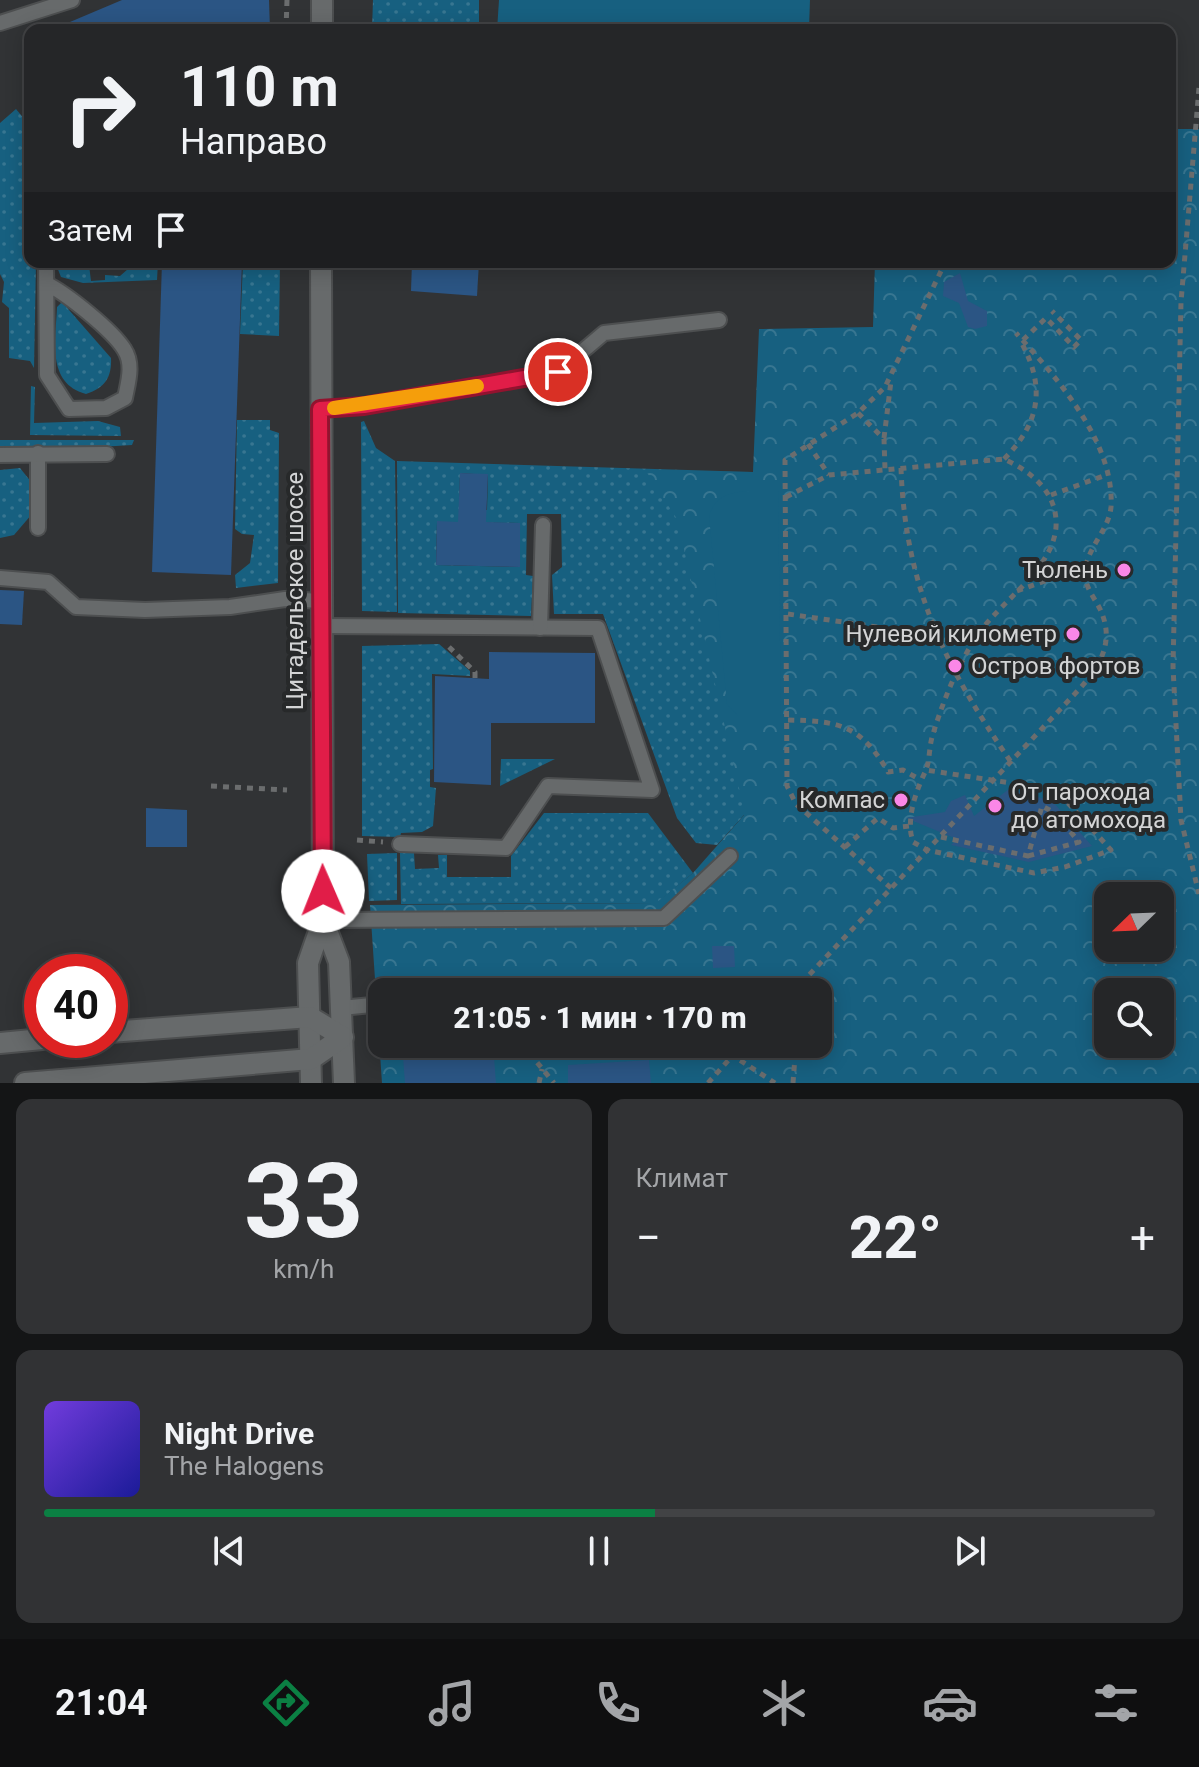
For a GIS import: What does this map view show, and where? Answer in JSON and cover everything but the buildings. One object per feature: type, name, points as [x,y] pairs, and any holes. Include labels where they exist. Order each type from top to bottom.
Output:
[{"type":"street","points":[[322,0],[322,24]]},
{"type":"street","name":"Цитадельское шоссе","points":[[311,1083],[308,963],[323,920],[321,268]]},
{"type":"street","name":"Цитадельское шоссе","points":[[323,920],[339,962],[344,1083]]},
{"type":"street","points":[[25,1083],[311,1059],[343,1037],[310,1017],[128,1031]]},
{"type":"street","points":[[0,1043],[24,1041]]},
{"type":"lane","points":[[0,23],[72,0]]},
{"type":"lane","points":[[46,268],[47,375],[69,409],[106,408],[125,398],[131,371],[125,350],[65,293],[47,284]]},
{"type":"lane","points":[[320,409],[364,406],[558,372],[604,333],[719,320]]},
{"type":"lane","points":[[38,453],[38,528]]},
{"type":"lane","points":[[0,455],[107,454]]},
{"type":"lane","points":[[540,628],[543,525]]},
{"type":"lane","points":[[0,578],[48,582],[76,607],[145,610],[230,607],[285,599],[321,601]]},
{"type":"lane","points":[[321,626],[598,628],[652,790],[548,786],[506,848],[400,844]]},
{"type":"lane","points":[[323,920],[664,918],[730,856]]},
{"type":"lane","points":[[341,1008],[368,1005]]},
{"type":"path","points":[[286,24],[287,0]]},
{"type":"path","points":[[1199,88],[1181,302],[1173,667],[1181,820],[1199,894]]},
{"type":"path","points":[[885,469],[884,439],[892,379],[942,269]]},
{"type":"path","points":[[1023,340],[1046,318],[1074,347],[1081,340],[1052,311]]},
{"type":"path","points":[[806,978],[997,778],[1101,661],[1107,626],[1085,575],[1090,554],[1111,510],[1106,475],[1076,405],[1016,333],[1036,376],[1037,408],[1024,436],[1004,459]]},
{"type":"path","points":[[891,888],[791,797],[786,772],[788,614],[785,460],[858,413],[892,379]]},
{"type":"path","points":[[858,413],[884,439]]},
{"type":"path","points":[[808,444],[829,475]]},
{"type":"path","points":[[786,497],[829,475],[1004,459],[1025,471],[1051,495],[1056,528],[1051,543],[1037,567],[972,643],[935,728],[926,770],[919,779],[910,826],[913,842],[927,850],[1034,873],[1065,867],[1111,850],[1068,803],[1051,792],[997,778],[926,770]]},
{"type":"path","points":[[901,468],[904,521],[913,571],[956,677],[1011,762]]},
{"type":"path","points":[[1051,495],[1106,475]]},
{"type":"path","points":[[1012,593],[1064,574],[1085,575]]},
{"type":"path","points":[[788,614],[877,627]]},
{"type":"path","points":[[428,628],[475,672],[475,678]]},
{"type":"path","points":[[788,720],[840,724],[867,741],[888,772],[903,770],[919,779]]},
{"type":"path","points":[[211,786],[287,790]]},
{"type":"path","points":[[940,836],[1028,856],[1079,842],[1055,813],[1042,806],[1028,856]]},
{"type":"path","points":[[845,847],[878,818],[893,828],[910,826]]},
{"type":"path","points":[[533,1058],[554,1083]]},
{"type":"path","points":[[708,1083],[729,1058]]},
{"type":"path","points":[[737,1058],[775,1083]]},
{"type":"path","points":[[793,1083],[795,1058]]},
{"type":"path","points":[[539,1083],[542,1069]]},
{"type":"green space","points":[[373,0],[479,0],[479,24],[372,24]]},
{"type":"green space","points":[[499,0],[810,0],[809,24],[497,24]]},
{"type":"green space","points":[[16,109],[24,119],[24,268],[36,268],[34,368],[30,361],[9,358],[9,308],[2,302],[4,282],[0,274],[0,123]]},
{"type":"green space","name":"Остров фортов","points":[[1176,129],[1199,129],[1199,1083],[382,1083],[380,1058],[832,1058],[832,978],[375,978],[370,905],[656,903],[693,873],[745,814],[677,519],[646,471],[753,472],[759,329],[873,327],[875,268],[1176,268]]},
{"type":"green space","points":[[57,268],[89,268],[91,281],[105,280],[105,275],[120,276],[129,268],[158,268],[157,280],[83,283],[61,277]]},
{"type":"green space","points":[[243,268],[280,268],[279,336],[240,334]]},
{"type":"green space","points":[[62,302],[111,358],[106,381],[86,394],[64,380],[59,370],[55,333],[57,307]]},
{"type":"green space","points":[[31,386],[35,387],[34,423],[98,421],[120,427],[121,436],[30,435]]},
{"type":"green space","points":[[237,420],[270,420],[270,430],[279,433],[278,583],[236,588],[235,575],[250,563],[254,535],[242,534],[235,529]]},
{"type":"green space","points":[[364,421],[376,448],[395,461],[397,612],[362,611],[361,422]]},
{"type":"green space","points":[[0,440],[134,440],[132,445],[0,453]]},
{"type":"green space","points":[[397,461],[753,472],[781,716],[747,927],[744,815],[717,845],[696,843],[677,818],[603,614],[554,614],[552,575],[562,567],[561,514],[527,514],[526,575],[533,576],[531,616],[398,613]],"holes":[[[460,473],[488,475],[487,510],[459,508]],[[437,522],[520,523],[520,567],[436,565]]]},
{"type":"green space","points":[[20,468],[32,483],[32,514],[14,535],[0,538],[0,470]]},
{"type":"green space","points":[[747,491],[778,491],[781,716],[738,716],[727,704],[709,516],[713,506],[728,495]]},
{"type":"green space","points":[[439,644],[470,671],[470,676],[432,674],[433,769],[430,770],[430,787],[436,788],[433,826],[422,832],[401,833],[400,837],[362,836],[362,646]]},
{"type":"green space","points":[[501,759],[555,759],[500,786]]},
{"type":"green space","points":[[544,813],[648,813],[693,873],[657,903],[401,904],[400,853],[414,853],[415,869],[439,868],[438,855],[447,855],[447,877],[511,877],[511,856]]},
{"type":"green space","points":[[397,853],[397,900],[369,901],[367,854]]},
{"type":"slow traffic","points":[[334,408],[364,406],[477,386]]},
{"type":"place","name":"Тюлень","points":[[1124,570]]},
{"type":"place","name":"Нулевой километр","points":[[1073,634]]},
{"type":"place","name":"Остров фортов","points":[[955,666]]},
{"type":"place","name":"Компас","points":[[901,800]]},
{"type":"place","name":"От парохода до атомохода","points":[[995,806]]},
{"type":"route","points":[[323,891],[320,409],[364,406],[558,372]]}]
